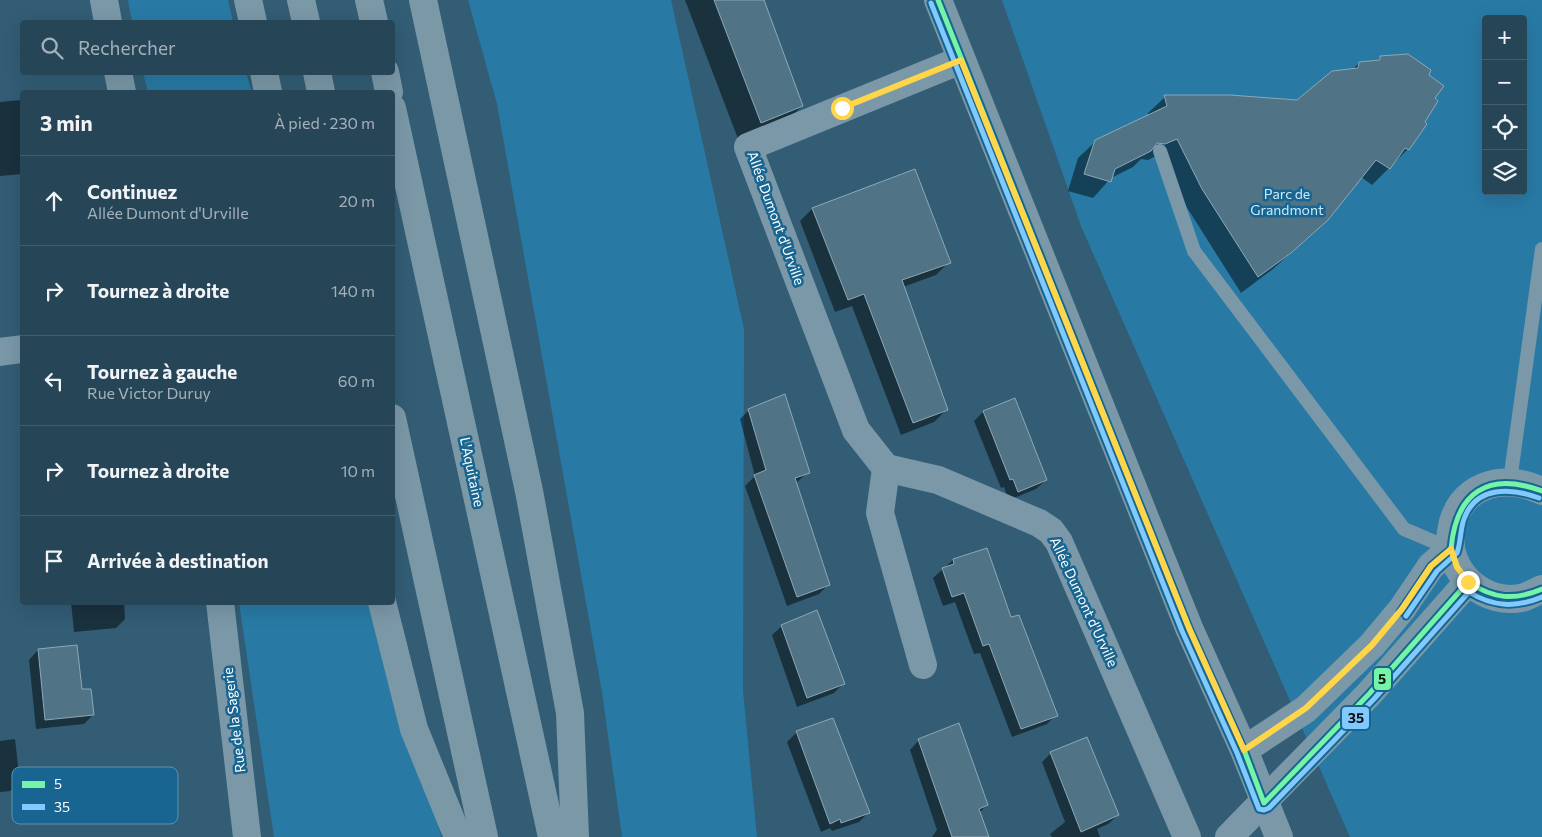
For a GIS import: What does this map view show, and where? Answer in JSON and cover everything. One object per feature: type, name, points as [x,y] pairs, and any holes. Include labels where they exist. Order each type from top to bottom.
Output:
[{"type":"highway","points":[[248,0],[253,20]]},
{"type":"highway","points":[[301,0],[306,20]]},
{"type":"highway","points":[[369,0],[374,20]]},
{"type":"highway","points":[[423,0],[525,473],[569,704],[575,837]]},
{"type":"highway","points":[[265,75],[268,90]]},
{"type":"highway","points":[[318,75],[322,90]]},
{"type":"highway","points":[[386,75],[389,90]]},
{"type":"highway","name":"L'Aquitaine","points":[[395,122],[552,837]]},
{"type":"highway","points":[[395,432],[484,837]]},
{"type":"highway","points":[[383,605],[414,729],[458,837]]},
{"type":"street","points":[[104,0],[108,20]]},
{"type":"street","points":[[938,0],[1189,628],[1244,750],[1279,837]]},
{"type":"street","name":"Allée Dumont d'Urville","points":[[961,60],[748,147],[856,430],[886,468],[938,480],[1039,523],[1051,531],[1059,542],[1187,837]]},
{"type":"street","points":[[119,75],[122,90]]},
{"type":"street","points":[[0,352],[20,349]]},
{"type":"street","points":[[886,468],[880,513],[923,666]]},
{"type":"street","points":[[1542,491],[1528,484],[1510,481],[1490,484],[1475,492],[1464,503],[1455,516],[1450,532],[1451,549],[1457,567],[1468,582],[1484,594],[1504,599],[1525,597],[1542,589]]},
{"type":"street","points":[[1244,750],[1306,708],[1372,645],[1402,609],[1431,566],[1451,549]]},
{"type":"street","points":[[1229,837],[1369,694],[1468,582]]},
{"type":"street","name":"Rue de la Sagerie","points":[[220,605],[247,837]]},
{"type":"lane","points":[[1160,151],[1194,251],[1404,529],[1451,549]]},
{"type":"lane","points":[[1510,481],[1542,249]]},
{"type":"green space","points":[[128,0],[228,0],[233,20],[132,20]]},
{"type":"green space","points":[[468,0],[671,0],[744,329],[743,691],[757,837],[622,837],[602,692],[497,104]]},
{"type":"green space","name":"Parc de Grandmont","points":[[1002,0],[1542,0],[1542,837],[1350,837],[1081,226]]},
{"type":"green space","points":[[144,75],[247,75],[251,90],[147,90]]},
{"type":"green space","points":[[239,605],[384,605],[429,780],[441,837],[274,837]]},
{"type":"building","points":[[714,0],[764,0],[803,106],[761,123]]},
{"type":"building","points":[[1408,54],[1431,70],[1429,75],[1444,86],[1435,98],[1438,101],[1425,122],[1427,124],[1409,150],[1405,148],[1390,169],[1376,160],[1328,220],[1291,253],[1258,277],[1202,189],[1177,139],[1165,144],[1157,143],[1151,151],[1115,169],[1111,182],[1084,174],[1095,140],[1167,106],[1164,95],[1230,95],[1297,100],[1332,71],[1358,68],[1359,62],[1380,60],[1380,56]]},
{"type":"building","points":[[915,169],[951,263],[902,280],[948,410],[913,423],[864,294],[848,300],[812,208]]},
{"type":"building","points":[[785,394],[810,473],[795,478],[830,585],[797,597],[754,475],[766,470],[748,409]]},
{"type":"building","points":[[1015,398],[1047,480],[1018,492],[1013,479],[1010,480],[983,411]]},
{"type":"building","points":[[987,548],[1011,617],[1019,615],[1058,716],[1021,729],[989,644],[983,646],[964,593],[952,597],[942,568],[954,564],[953,559]]},
{"type":"building","points":[[817,610],[845,684],[807,698],[781,625]]},
{"type":"building","points":[[77,645],[82,689],[91,689],[94,715],[45,720],[38,649]]},
{"type":"building","points":[[833,718],[870,813],[841,823],[840,819],[830,824],[796,731]]},
{"type":"building","points":[[959,723],[988,805],[979,809],[989,837],[952,837],[918,739]]},
{"type":"building","points":[[1087,737],[1119,815],[1081,832],[1050,752]]},
{"type":"transit line","name":"5","points":[[938,0],[1189,628],[1244,750],[1264,803],[1369,694],[1468,582],[1477,588],[1495,595],[1513,597],[1542,589]]},
{"type":"transit line","name":"35","points":[[931,3],[1182,631],[1237,753],[1259,809],[1269,808],[1374,699],[1469,592],[1487,601],[1505,604],[1523,603],[1542,597]]},
{"type":"transit line","name":"5","points":[[1400,612],[1431,566],[1451,549],[1454,529],[1460,513],[1468,500],[1478,491],[1491,486],[1506,484],[1523,485],[1542,491]]},
{"type":"transit line","name":"35","points":[[1406,616],[1437,571],[1457,553],[1464,519],[1477,500],[1486,495],[1507,491],[1539,498]]},
{"type":"route","points":[[842,108],[961,60],[1189,628],[1244,750],[1306,708],[1372,645],[1402,609],[1431,566],[1451,549],[1457,567],[1468,582]]}]
